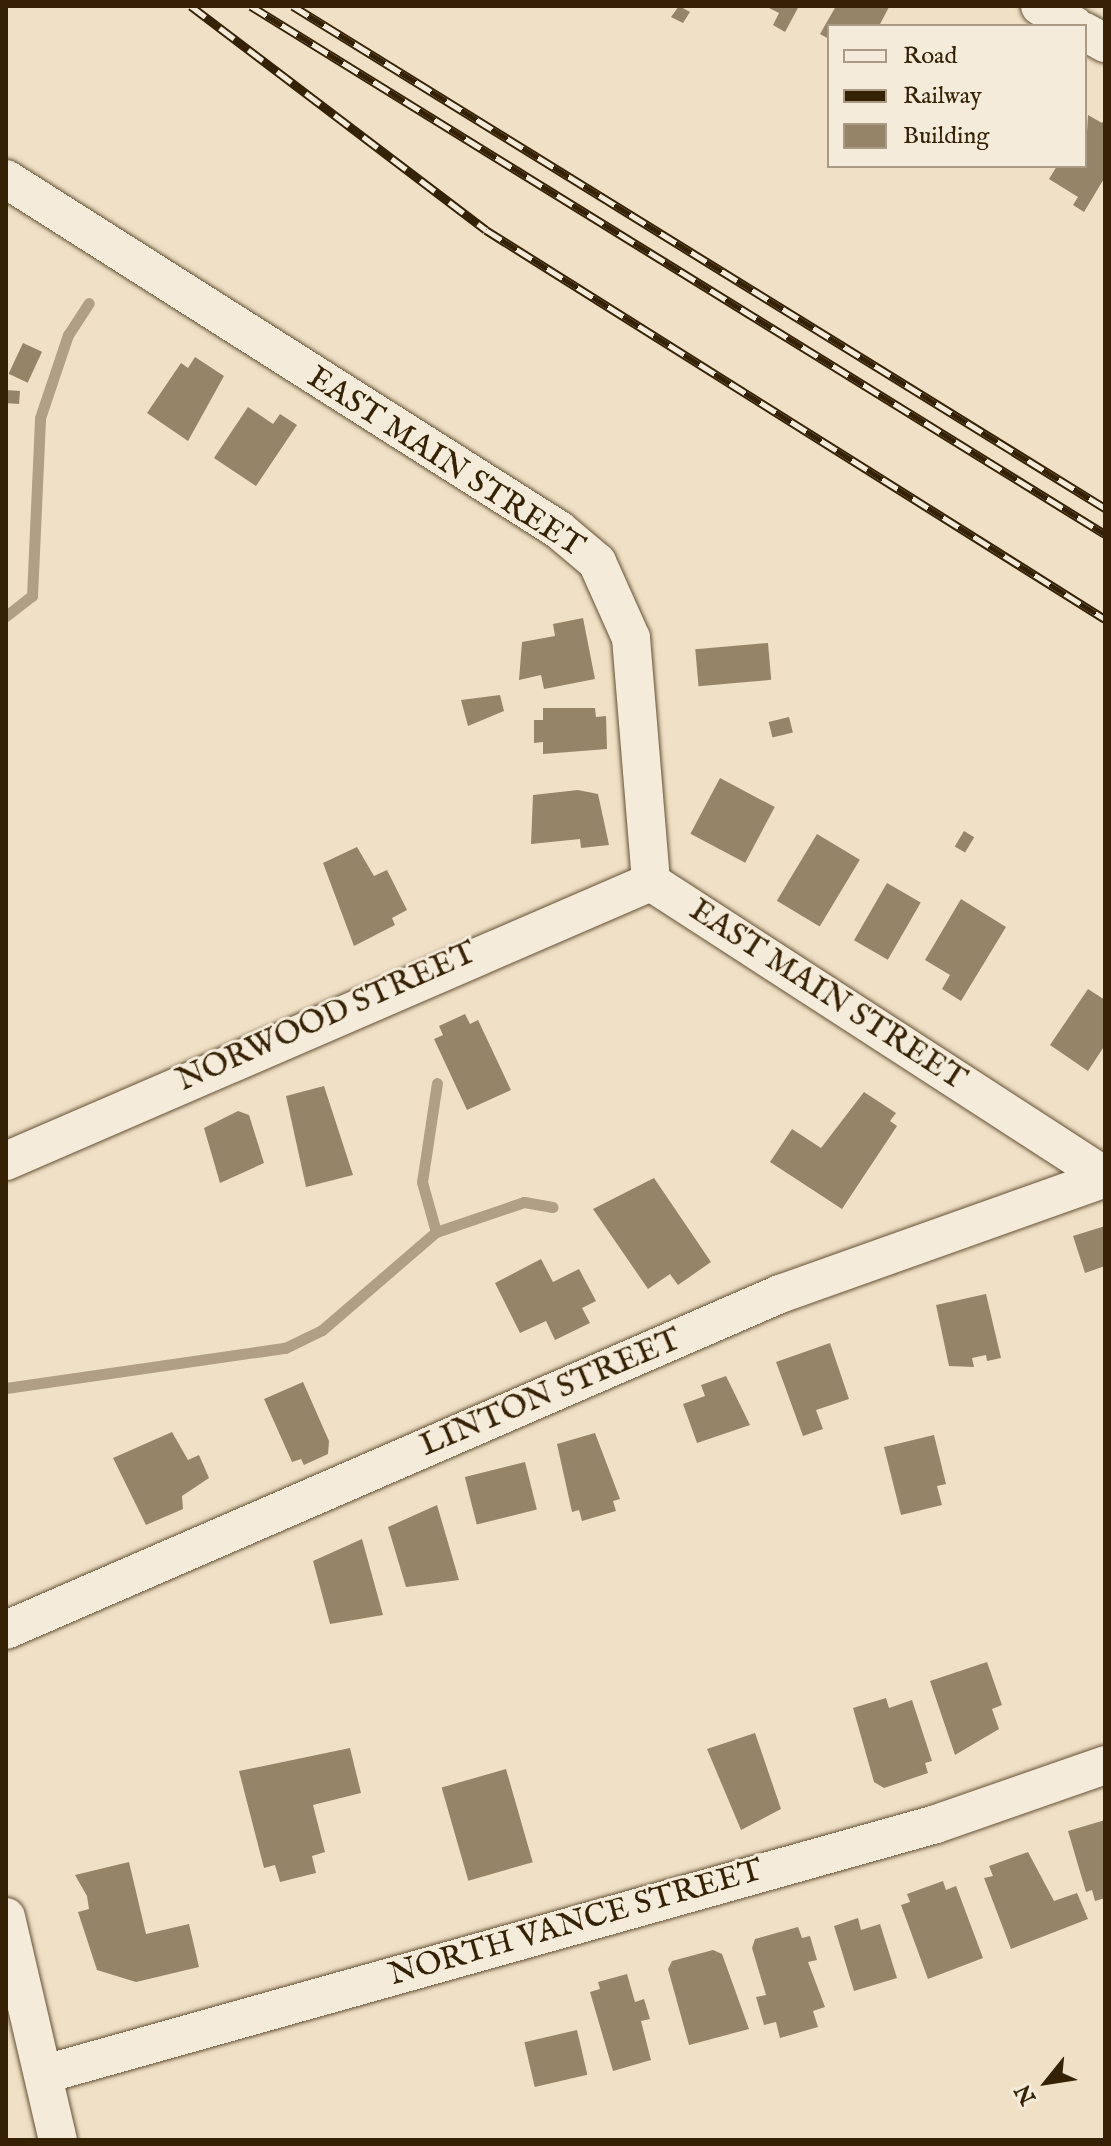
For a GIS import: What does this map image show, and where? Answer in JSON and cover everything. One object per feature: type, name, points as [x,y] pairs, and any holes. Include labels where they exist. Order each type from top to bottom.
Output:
[{"type":"street","points":[[1040,6],[1072,24]]},
{"type":"street","points":[[1087,33],[1105,43]]},
{"type":"street","name":"EAST MAIN STREET","points":[[6,179],[559,530],[597,562],[631,638],[651,882],[1105,1177]]},
{"type":"street","name":"NORWOOD STREET","points":[[6,1161],[651,882]]},
{"type":"street","name":"LINTON STREET","points":[[6,1630],[780,1294],[1105,1177]]},
{"type":"street","name":"NORTH VANCE STREET","points":[[45,2074],[936,1824],[1105,1765]]},
{"type":"street","points":[[7,1927],[45,2074],[58,2140]]},
{"type":"building","points":[[679,6],[690,12],[683,23],[671,17]]},
{"type":"building","points":[[765,6],[799,6],[785,32],[773,25],[779,13]]},
{"type":"building","points":[[836,6],[889,7],[880,24],[827,24],[827,38],[820,34]]},
{"type":"building","points":[[1088,115],[1102,123],[1105,118],[1105,177],[1084,212],[1073,205],[1078,197],[1049,179],[1056,168],[1087,168]]},
{"type":"building","points":[[23,343],[42,352],[28,383],[9,374]]},
{"type":"building","points":[[195,357],[224,376],[188,441],[147,413],[181,363],[188,368]]},
{"type":"building","points":[[6,390],[20,391],[19,404],[6,403]]},
{"type":"building","points":[[248,407],[273,424],[280,414],[297,425],[256,486],[214,458]]},
{"type":"building","points":[[583,618],[595,679],[544,689],[541,675],[519,680],[522,642],[555,636],[553,624]]},
{"type":"building","points":[[768,643],[771,680],[699,686],[695,649]]},
{"type":"building","points":[[500,695],[504,711],[468,726],[461,700]]},
{"type":"building","points":[[543,708],[595,708],[596,717],[606,716],[607,749],[543,754],[543,742],[534,743],[534,720],[543,720]]},
{"type":"building","points":[[789,717],[793,733],[772,738],[769,722]]},
{"type":"building","points":[[720,778],[775,807],[745,863],[690,834]]},
{"type":"building","points":[[578,790],[598,794],[609,845],[581,848],[580,839],[531,844],[533,795]]},
{"type":"building","points":[[964,831],[974,837],[965,853],[955,846]]},
{"type":"building","points":[[817,834],[860,860],[820,927],[777,901]]},
{"type":"building","points":[[357,847],[374,876],[387,870],[407,910],[392,918],[395,925],[354,946],[323,863]]},
{"type":"building","points":[[887,883],[921,902],[888,960],[854,940]]},
{"type":"building","points":[[961,899],[1006,927],[961,1001],[942,989],[950,975],[925,960]]},
{"type":"building","points":[[1088,989],[1105,1000],[1105,1045],[1088,1071],[1050,1045]]},
{"type":"building","points":[[465,1014],[470,1024],[478,1020],[511,1090],[467,1110],[434,1039],[443,1035],[439,1026]]},
{"type":"building","points":[[324,1086],[353,1175],[306,1187],[286,1096]]},
{"type":"building","points":[[864,1092],[896,1113],[890,1121],[897,1126],[842,1209],[770,1162],[792,1129],[821,1148]]},
{"type":"building","points":[[238,1111],[249,1115],[264,1163],[220,1183],[204,1128]]},
{"type":"building","points":[[654,1178],[711,1262],[678,1285],[670,1274],[648,1289],[593,1209]]},
{"type":"building","points":[[1105,1226],[1105,1266],[1085,1273],[1073,1236]]},
{"type":"building","points":[[541,1259],[553,1282],[579,1269],[596,1301],[582,1308],[590,1323],[555,1340],[546,1321],[520,1333],[495,1283]]},
{"type":"building","points":[[986,1294],[1001,1358],[987,1361],[986,1355],[972,1358],[974,1367],[949,1366],[936,1305]]},
{"type":"building","points":[[830,1343],[849,1399],[816,1410],[823,1429],[803,1436],[776,1362]]},
{"type":"building","points":[[726,1376],[750,1425],[697,1443],[683,1404],[705,1396],[701,1385]]},
{"type":"building","points":[[303,1382],[329,1441],[328,1454],[304,1465],[301,1459],[292,1462],[264,1399]]},
{"type":"building","points":[[172,1432],[188,1460],[199,1455],[209,1478],[182,1496],[183,1509],[146,1525],[113,1458]]},
{"type":"building","points":[[595,1433],[620,1499],[613,1501],[616,1511],[582,1521],[579,1510],[572,1512],[557,1444]]},
{"type":"building","points":[[934,1435],[946,1484],[937,1486],[942,1505],[901,1515],[884,1447]]},
{"type":"building","points":[[525,1462],[537,1510],[477,1525],[465,1477]]},
{"type":"building","points":[[437,1505],[459,1580],[406,1587],[388,1527]]},
{"type":"building","points":[[362,1539],[383,1615],[330,1624],[313,1561]]},
{"type":"building","points":[[987,1662],[1002,1705],[992,1709],[999,1729],[955,1755],[930,1681]]},
{"type":"building","points":[[886,1698],[889,1708],[912,1700],[932,1761],[925,1763],[928,1773],[884,1788],[874,1782],[853,1708]]},
{"type":"building","points":[[755,1733],[781,1809],[741,1830],[707,1749]]},
{"type":"building","points":[[350,1748],[361,1793],[313,1805],[325,1852],[312,1856],[316,1873],[280,1882],[275,1865],[264,1868],[239,1771]]},
{"type":"building","points":[[506,1769],[533,1862],[468,1881],[442,1787]]},
{"type":"building","points":[[1105,1820],[1105,1898],[1095,1901],[1092,1890],[1086,1892],[1068,1831]]},
{"type":"building","points":[[1028,1852],[1054,1901],[1077,1893],[1088,1919],[1011,1949],[984,1878],[993,1876],[989,1866]]},
{"type":"building","points":[[129,1862],[146,1934],[189,1924],[199,1967],[136,1982],[97,1970],[78,1912],[89,1909],[87,1896],[75,1875]]},
{"type":"building","points":[[943,1881],[946,1890],[956,1886],[983,1958],[928,1979],[901,1905],[910,1902],[907,1894]]},
{"type":"building","points":[[858,1918],[861,1930],[880,1924],[897,1978],[854,1991],[834,1926]]},
{"type":"building","points":[[798,1927],[802,1938],[810,1936],[817,1960],[808,1962],[825,2007],[813,2011],[818,2027],[780,2038],[776,2022],[764,2025],[756,1997],[766,1995],[752,1948],[755,1939]]},
{"type":"building","points":[[713,1950],[722,1954],[749,2029],[689,2045],[668,1969],[672,1961]]},
{"type":"building","points":[[627,1974],[635,2002],[644,1999],[650,2019],[641,2021],[651,2060],[613,2071],[590,1992],[600,1989],[598,1982]]},
{"type":"building","points":[[577,2030],[587,2075],[535,2087],[524,2042]]},
{"type":"waterway","points":[[6,616],[32,596],[40,418],[68,335],[89,303]]},
{"type":"waterway","points":[[436,1232],[422,1182],[437,1083]]},
{"type":"waterway","points":[[6,1388],[285,1348],[322,1330],[436,1232],[524,1202],[553,1207]]},
{"type":"railway","points":[[191,6],[486,230],[1105,619]]},
{"type":"railway","points":[[251,6],[1105,534]]},
{"type":"railway","points":[[293,6],[1105,508]]}]
